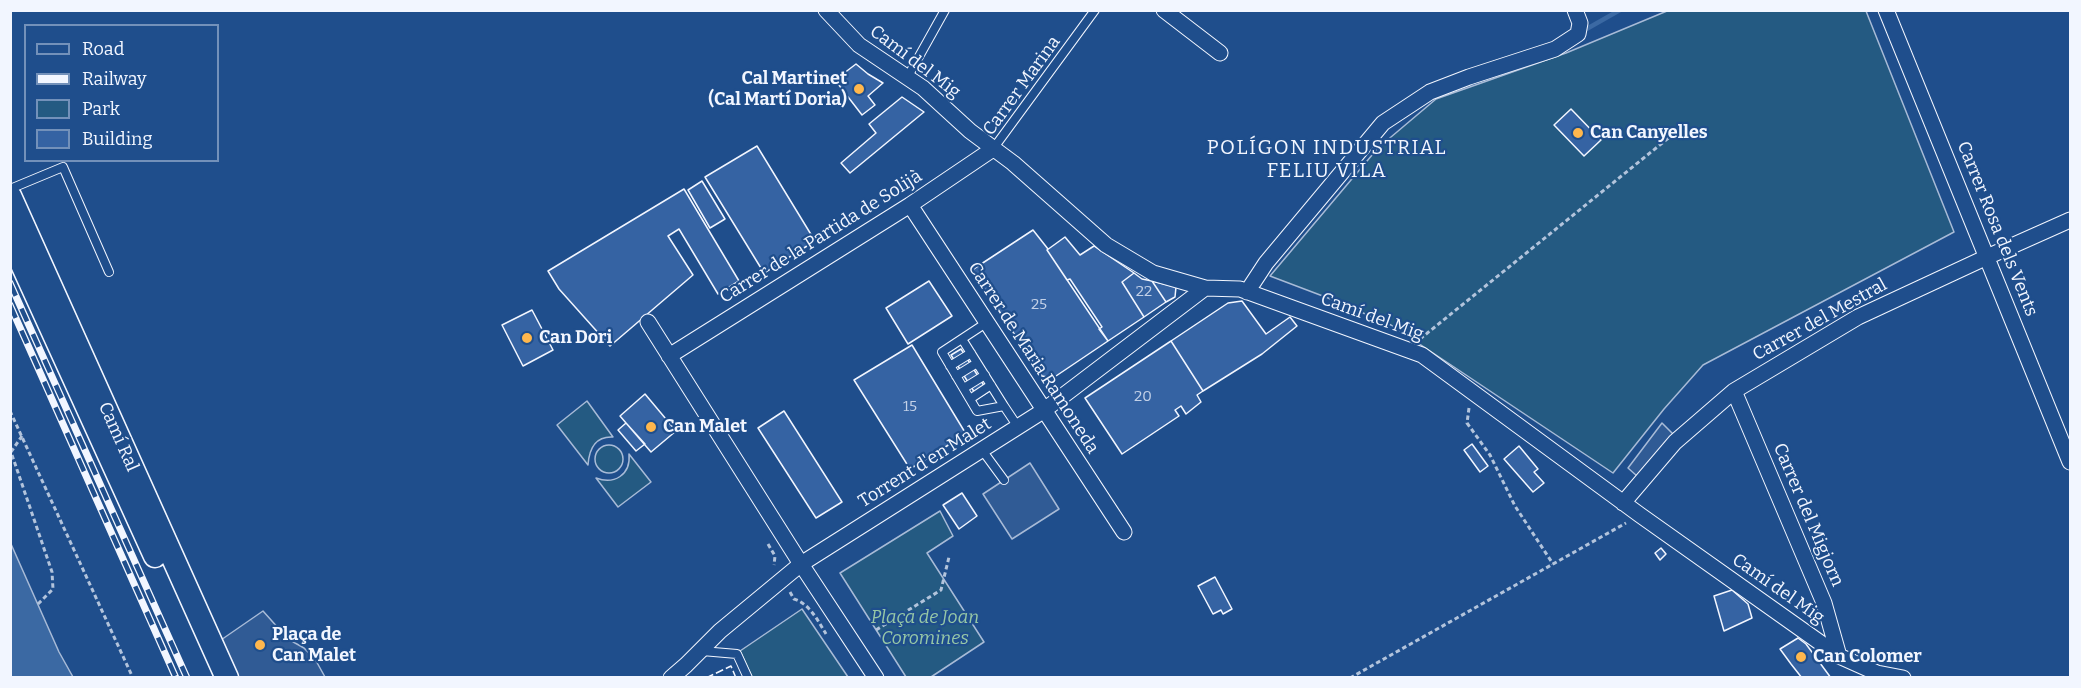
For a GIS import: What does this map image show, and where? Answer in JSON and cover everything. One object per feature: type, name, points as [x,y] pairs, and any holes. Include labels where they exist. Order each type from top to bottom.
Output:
[{"type":"main road","name":"Camí Ral","points":[[10,196],[227,678]]},
{"type":"main road","name":"Camí Ral","points":[[10,238],[211,678]]},
{"type":"street","name":"Camí del Mig","points":[[826,10],[859,45],[923,88],[970,131],[1013,163],[1106,245],[1153,273],[1205,288],[1240,289],[1422,355],[1623,503],[1839,656],[1878,674],[1903,678]]},
{"type":"street","points":[[1164,10],[1220,53]]},
{"type":"street","points":[[1247,292],[1266,263],[1383,123],[1430,92],[1555,49],[1578,34],[1580,23],[1575,10]]},
{"type":"street","name":"Carrer Rosa dels Vents","points":[[1886,10],[2070,462]]},
{"type":"street","name":"Carrer de la Partida de Solijà","points":[[669,356],[910,205],[993,149]]},
{"type":"street","name":"Carrer de Maria Ramoneda","points":[[910,205],[1124,532]]},
{"type":"street","name":"Carrer del Mestral","points":[[1623,503],[1676,442],[1734,390],[1858,317],[2070,220]]},
{"type":"street","name":"Torrent d'en Malet","points":[[671,678],[720,631],[801,564],[1043,411],[1205,288]]},
{"type":"street","points":[[648,322],[876,678]]},
{"type":"street","name":"Carrer del Migjorn","points":[[1734,390],[1824,603],[1839,656]]},
{"type":"lane","points":[[907,78],[945,10]]},
{"type":"lane","name":"Carrer Marina","points":[[993,149],[1095,10]]},
{"type":"lane","points":[[10,189],[63,167],[109,272]]},
{"type":"lane","points":[[986,323],[942,352],[977,411],[1004,406]]},
{"type":"lane","points":[[962,339],[1018,427]]},
{"type":"lane","points":[[950,366],[971,353]]},
{"type":"lane","points":[[956,376],[977,363]]},
{"type":"lane","points":[[964,388],[985,375]]},
{"type":"lane","points":[[970,399],[991,385]]},
{"type":"lane","points":[[982,450],[1004,480]]},
{"type":"lane","points":[[700,651],[737,654],[748,678]]},
{"type":"path","points":[[1406,350],[1682,127]]},
{"type":"path","points":[[1472,392],[1467,423],[1490,455],[1515,506],[1553,564]]},
{"type":"path","points":[[10,411],[133,678]]},
{"type":"path","points":[[22,436],[11,452],[52,572],[53,589],[38,604]]},
{"type":"path","points":[[1350,678],[1640,515]]},
{"type":"path","points":[[769,546],[776,556],[773,568]]},
{"type":"path","points":[[876,630],[941,590],[949,557]]},
{"type":"path","points":[[788,589],[794,598],[810,610]]},
{"type":"green space","points":[[1667,11],[1866,11],[1954,232],[1703,365],[1613,473],[1391,325],[1270,276],[1378,148],[1436,99],[1566,53]]},
{"type":"green space","points":[[587,401],[613,437],[597,441],[590,454],[588,465],[557,425]]},
{"type":"green space","points":[[609,445],[619,449],[623,459],[619,469],[609,473],[599,469],[595,459],[599,449]]},
{"type":"green space","points":[[629,454],[651,482],[618,507],[596,478],[609,480],[620,476],[627,468]]},
{"type":"green space","name":"Plaça de Joan Coromines","points":[[940,511],[953,536],[927,553],[984,642],[931,677],[906,677],[840,573]]},
{"type":"green space","points":[[802,609],[848,677],[752,677],[740,651]]},
{"type":"shaded area","points":[[1662,423],[1673,434],[1637,476],[1628,468]]},
{"type":"shaded area","points":[[1030,463],[1059,509],[1012,539],[983,494]]},
{"type":"shaded area","points":[[11,544],[59,652],[73,677],[11,677]]},
{"type":"shaded area","name":"Plaça de Can Malet","points":[[263,611],[288,639],[304,648],[315,659],[325,677],[235,677],[218,642]]},
{"type":"building","name":"Cal Martinet (Cal Martí Doria)","points":[[856,64],[883,83],[868,96],[875,105],[862,115],[835,80]]},
{"type":"building","points":[[902,97],[924,112],[850,173],[841,163],[876,133],[869,124]]},
{"type":"building","name":"Can Canyelles","points":[[1571,109],[1601,140],[1584,156],[1554,125]]},
{"type":"building","points":[[757,146],[815,241],[764,273],[705,177]]},
{"type":"building","points":[[702,181],[725,219],[710,228],[688,190]]},
{"type":"building","points":[[684,189],[739,281],[718,294],[679,229],[668,236],[693,275],[610,346],[559,289],[548,271]]},
{"type":"building","points":[[1033,230],[1108,341],[1053,378],[1042,376],[972,270]]},
{"type":"building","points":[[1065,237],[1080,255],[1094,246],[1134,273],[1122,282],[1144,317],[1108,341],[1099,329],[1102,327],[1070,279],[1067,280],[1047,250]]},
{"type":"building","points":[[1134,273],[1142,279],[1152,281],[1166,302],[1144,317],[1122,282]]},
{"type":"building","points":[[929,281],[952,316],[908,344],[886,308]]},
{"type":"building","points":[[1152,281],[1176,287],[1175,297],[1166,302]]},
{"type":"building","points":[[1242,301],[1266,334],[1290,317],[1297,326],[1262,354],[1203,391],[1171,341],[1228,303]]},
{"type":"building","name":"Can Dori","points":[[532,310],[553,350],[523,366],[502,325]]},
{"type":"building","points":[[1171,341],[1203,391],[1197,395],[1201,402],[1186,414],[1181,406],[1175,410],[1179,416],[1122,454],[1085,398]]},
{"type":"building","points":[[912,345],[966,434],[910,469],[854,380]]},
{"type":"building","points":[[961,349],[988,392],[978,398],[951,355]]},
{"type":"building","name":"Can Malet","points":[[645,394],[676,431],[651,452],[620,416]]},
{"type":"building","points":[[784,411],[842,502],[816,518],[758,428]]},
{"type":"building","points":[[626,423],[645,444],[636,451],[618,430]]},
{"type":"building","points":[[1472,444],[1488,466],[1480,472],[1464,450]]},
{"type":"building","points":[[1519,446],[1538,469],[1534,472],[1544,483],[1533,492],[1504,459]]},
{"type":"building","points":[[962,493],[977,516],[959,529],[943,505]]},
{"type":"building","points":[[1661,548],[1666,554],[1660,560],[1655,553]]},
{"type":"building","points":[[1215,577],[1232,609],[1223,614],[1221,610],[1213,614],[1198,586]]},
{"type":"building","points":[[1732,590],[1748,604],[1752,618],[1724,631],[1714,596]]},
{"type":"building","name":"Can Colomer","points":[[1798,638],[1806,644],[1831,678],[1802,678],[1780,649]]},
{"type":"waterway","name":"Torrent d'en Malet","points":[[1583,31],[1620,10]]},
{"type":"railway","points":[[10,283],[187,678]]},
{"type":"railway","points":[[10,305],[176,678]]},
{"type":"fence","points":[[706,678],[731,666],[736,678]]},
{"type":"place","name":"Cal Martinet (Cal Martí Doria)","points":[[859,89]]},
{"type":"place","name":"Can Canyelles","points":[[1578,133]]},
{"type":"place","name":"Can Dori","points":[[527,338]]},
{"type":"place","name":"Can Malet","points":[[651,427]]},
{"type":"place","name":"Plaça de Can Malet","points":[[260,645]]},
{"type":"place","name":"Can Colomer","points":[[1801,657]]},
{"type":"district","name":"POLÍGON INDUSTRIAL FELIU VILA","points":[[1327,160]]}]
